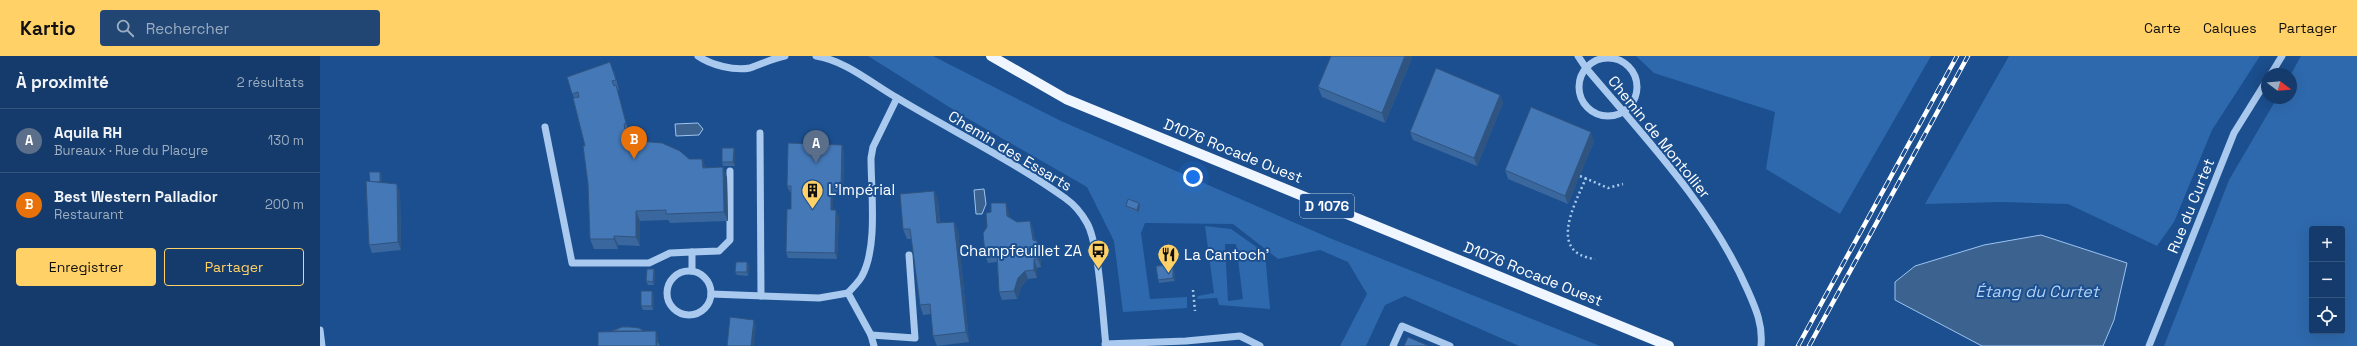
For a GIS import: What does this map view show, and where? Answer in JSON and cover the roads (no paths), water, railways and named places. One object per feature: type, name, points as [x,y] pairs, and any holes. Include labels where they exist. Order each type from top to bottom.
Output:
[{"type":"main road","name":"D1076 Rocade Ouest","points":[[990,56],[1066,99],[1669,346]]},
{"type":"street","points":[[698,56],[717,65],[735,68],[749,68],[785,56]]},
{"type":"street","name":"Chemin des Essarts","points":[[816,56],[853,70],[897,98],[1002,159],[1066,199],[1077,208],[1088,225],[1092,242],[1106,345],[1186,341],[1240,336],[1260,346]]},
{"type":"street","name":"Chemin de Montollier","points":[[1578,56],[1586,68],[1687,188],[1736,263],[1760,319],[1761,346]]},
{"type":"street","points":[[2275,68],[2282,56]]},
{"type":"street","points":[[1608,58],[1623,62],[1630,68],[1636,77],[1637,87],[1631,106],[1623,112],[1610,116],[1600,115],[1585,104],[1580,86],[1581,76],[1586,68],[1594,62],[1608,58]]},
{"type":"street","name":"Rue du Curtet","points":[[2149,346],[2234,133],[2261,90]]},
{"type":"street","points":[[711,294],[819,298],[848,293],[862,277],[867,261],[871,237],[871,158],[873,147],[897,98]]},
{"type":"street","points":[[546,127],[572,263],[649,263],[670,253],[719,251],[730,240],[730,171]]},
{"type":"street","points":[[760,133],[761,296]]},
{"type":"street","points":[[692,252],[692,271]]},
{"type":"street","points":[[871,335],[915,338],[909,254]]},
{"type":"street","points":[[692,271],[704,276],[708,281],[711,294],[710,301],[700,313],[686,315],[672,308],[666,294],[668,286],[677,274],[692,271]]},
{"type":"street","points":[[848,293],[871,335],[874,346]]},
{"type":"street","points":[[1393,346],[1402,326],[1450,346]]},
{"type":"street","points":[[320,330],[322,346]]},
{"type":"water","points":[[698,123],[703,129],[699,135],[676,136],[675,124]]},
{"type":"water","points":[[984,189],[986,204],[982,214],[976,214],[974,190]]},
{"type":"water","name":"Étang du Curtet","points":[[2041,235],[2127,263],[2114,320],[2103,346],[1982,346],[1895,300],[1895,282],[1915,266],[1984,245]]},
{"type":"railway","points":[[1798,346],[1957,56]]},
{"type":"railway","points":[[1809,346],[1968,56]]},
{"type":"place","name":"Best Western Palladior","points":[[634,159]]},
{"type":"place","name":"Aquila RH","points":[[816,163]]},
{"type":"place","name":"L'Impérial","points":[[813,210]]},
{"type":"place","name":"Champfeuillet ZA","points":[[1098,270]]},
{"type":"place","name":"La Cantoch'","points":[[1168,274]]}]
